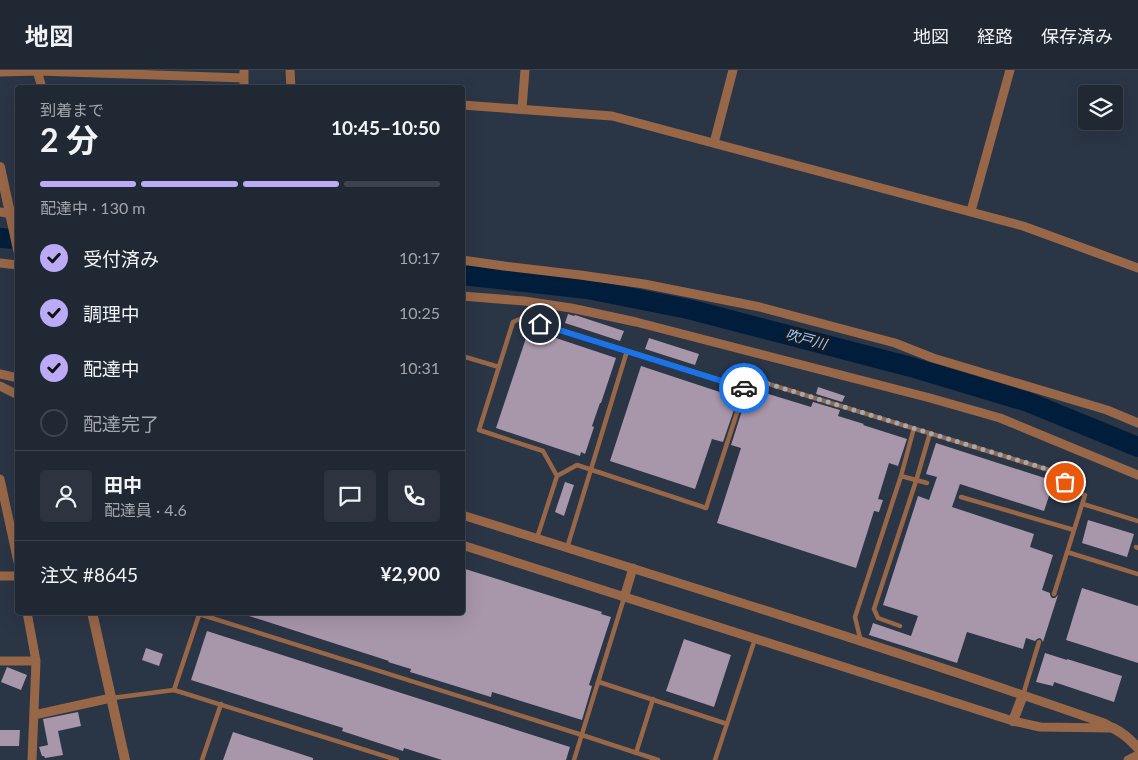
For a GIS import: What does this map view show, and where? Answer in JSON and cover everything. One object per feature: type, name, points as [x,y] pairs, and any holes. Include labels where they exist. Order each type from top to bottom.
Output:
[{"type":"street","points":[[0,72],[37,70],[244,74]]},
{"type":"street","points":[[37,70],[41,85]]},
{"type":"street","points":[[290,70],[290,85]]},
{"type":"street","points":[[522,109],[525,70]]},
{"type":"street","points":[[714,143],[733,70]]},
{"type":"street","points":[[971,212],[1010,70]]},
{"type":"street","points":[[465,104],[612,116],[1023,226],[1138,268]]},
{"type":"street","points":[[0,167],[15,238]]},
{"type":"street","points":[[465,260],[580,274],[644,284],[760,307],[895,343],[942,361],[1108,410],[1138,423]]},
{"type":"street","points":[[0,263],[15,266]]},
{"type":"street","points":[[465,296],[524,301],[571,308],[636,322],[930,398],[1000,418],[1138,475]]},
{"type":"street","points":[[0,374],[15,377]]},
{"type":"street","points":[[0,386],[15,394]]},
{"type":"street","points":[[0,479],[2,499],[15,550]]},
{"type":"street","points":[[465,516],[633,568],[1023,695],[1104,723],[1130,739],[1138,748]]},
{"type":"street","points":[[465,546],[1013,721],[1040,727],[1113,728]]},
{"type":"street","points":[[624,598],[633,568]]},
{"type":"street","points":[[0,576],[15,576]]},
{"type":"street","points":[[28,615],[36,661],[32,760]]},
{"type":"street","points":[[93,615],[125,760]]},
{"type":"street","points":[[0,661],[36,661]]},
{"type":"street","points":[[1013,721],[1023,695]]},
{"type":"street","points":[[34,715],[111,698]]},
{"type":"street","points":[[1128,760],[1138,755]]},
{"type":"lane","points":[[557,476],[543,451],[479,430],[513,322],[522,318],[745,388]]},
{"type":"lane","points":[[567,548],[627,351]]},
{"type":"lane","points":[[465,357],[499,368]]},
{"type":"lane","points":[[537,538],[557,476],[577,465],[706,508],[745,388],[756,380],[1060,473],[1071,490],[1085,495],[1054,594]]},
{"type":"lane","points":[[861,642],[855,617],[914,428]]},
{"type":"lane","points":[[900,626],[878,618],[874,609],[930,433]]},
{"type":"lane","points":[[900,476],[928,483]]},
{"type":"lane","points":[[961,497],[1074,530]]},
{"type":"lane","points":[[1083,504],[1138,521]]},
{"type":"lane","points":[[1067,552],[1138,574]]},
{"type":"lane","points":[[574,760],[624,598]]},
{"type":"lane","points":[[174,690],[199,615]]},
{"type":"lane","points":[[206,615],[658,760]]},
{"type":"lane","points":[[715,760],[755,639]]},
{"type":"lane","points":[[1023,695],[1039,642]]},
{"type":"lane","points":[[599,682],[727,724]]},
{"type":"lane","points":[[111,698],[174,690],[397,760]]},
{"type":"lane","points":[[636,753],[653,700]]},
{"type":"lane","points":[[202,760],[221,704]]},
{"type":"building","points":[[568,314],[624,331],[620,341],[565,323]]},
{"type":"building","points":[[529,329],[616,358],[592,426],[594,427],[585,454],[581,452],[580,456],[496,428]]},
{"type":"building","points":[[649,338],[699,354],[695,365],[645,349]]},
{"type":"building","points":[[641,366],[738,398],[723,442],[712,439],[695,489],[610,461]]},
{"type":"building","points":[[818,387],[845,396],[842,402],[816,394]]},
{"type":"building","points":[[759,391],[811,407],[813,402],[840,410],[838,416],[907,439],[898,466],[889,463],[878,499],[883,500],[879,512],[874,511],[856,568],[717,523],[741,448],[731,445],[747,395],[757,398]]},
{"type":"building","points":[[936,443],[1054,481],[1044,511],[960,484],[952,507],[1034,534],[1030,547],[1053,555],[1042,590],[1050,593],[1052,598],[1058,595],[1043,642],[1040,638],[1035,641],[1026,638],[1023,649],[967,632],[957,663],[869,635],[873,623],[911,636],[918,616],[883,605],[918,496],[929,500],[937,477],[926,474]]},
{"type":"building","points":[[565,482],[574,485],[564,516],[555,512]]},
{"type":"building","points":[[1088,520],[1134,534],[1127,557],[1082,543]]},
{"type":"building","points":[[465,569],[602,612],[601,614],[611,617],[589,685],[592,686],[582,720],[492,692],[491,697],[410,672],[411,669],[246,615],[465,615]]},
{"type":"building","points":[[1082,588],[1138,606],[1138,663],[1066,640]]},
{"type":"building","points":[[207,631],[570,747],[566,760],[442,760],[404,748],[403,751],[342,731],[343,728],[191,680]]},
{"type":"building","points":[[684,639],[731,655],[714,707],[666,691]]},
{"type":"building","points":[[146,648],[163,654],[159,666],[142,660]]},
{"type":"building","points":[[1045,653],[1122,676],[1114,702],[1054,682],[1053,686],[1036,682]]},
{"type":"building","points":[[7,667],[27,675],[21,690],[1,682]]},
{"type":"building","points":[[78,712],[81,726],[58,731],[63,755],[45,758],[42,756],[39,747],[48,745],[43,719]]},
{"type":"building","points":[[0,730],[20,730],[19,746],[0,746]]},
{"type":"building","points":[[233,732],[313,758],[313,760],[223,760]]},
{"type":"waterway","name":"吹戸川","points":[[0,238],[15,239]]},
{"type":"waterway","name":"吹戸川","points":[[465,275],[587,289],[688,309],[911,367],[1028,402],[1138,447]]},
{"type":"way so far","points":[[744,388],[756,380],[1060,473],[1065,482]]},
{"type":"route","points":[[540,324],[744,388]]}]
